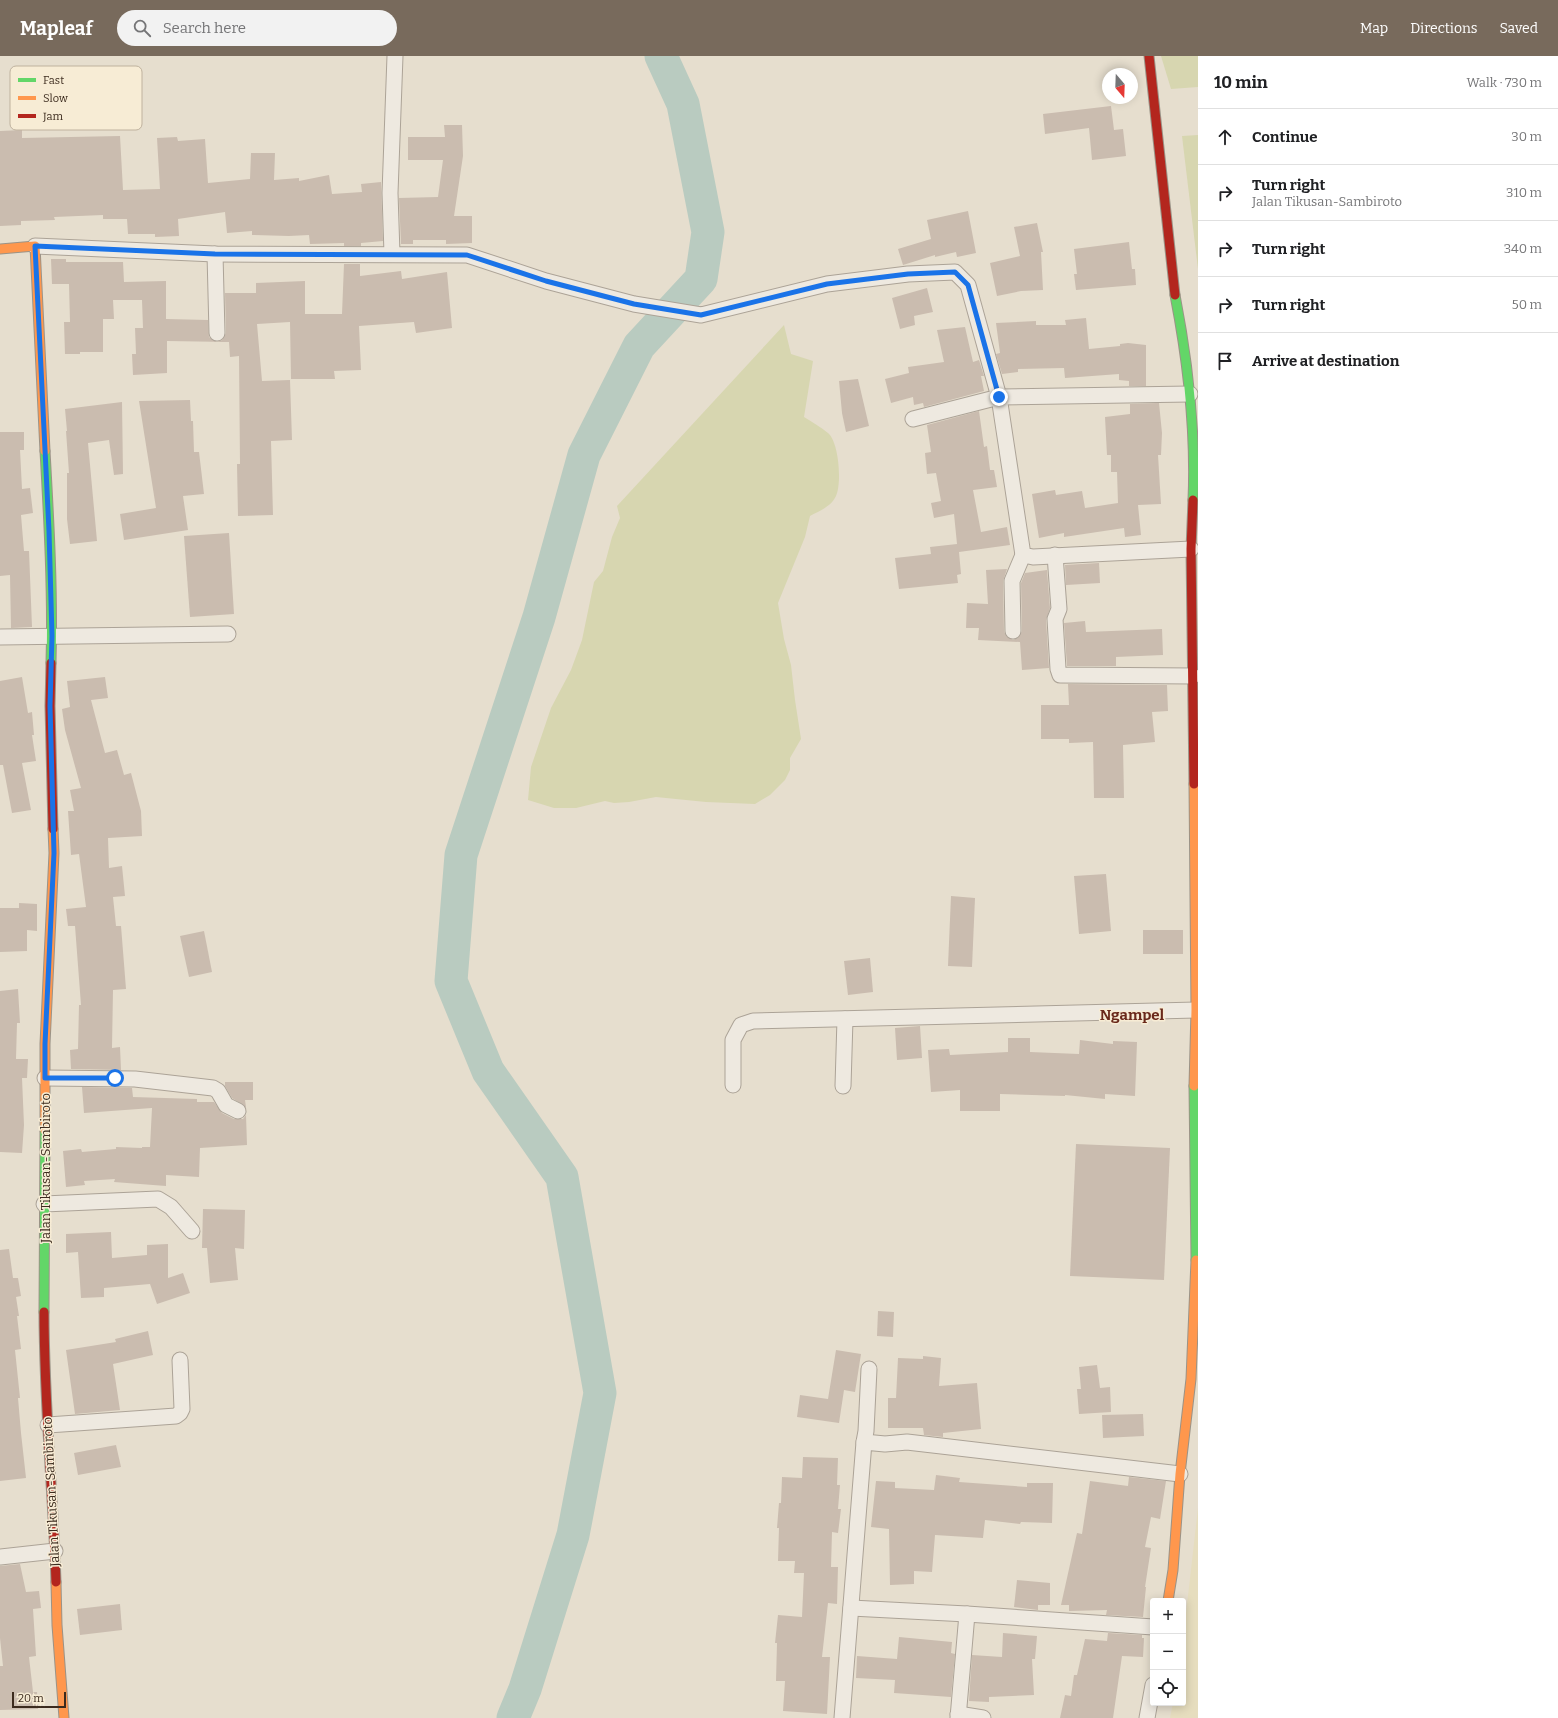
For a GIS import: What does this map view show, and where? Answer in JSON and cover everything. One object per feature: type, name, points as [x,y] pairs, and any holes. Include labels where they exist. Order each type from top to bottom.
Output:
[{"type":"street","points":[[392,254],[390,193],[395,56]]},
{"type":"street","points":[[1149,56],[1173,282],[1184,340],[1190,394],[1194,474],[1191,549],[1197,959],[1196,1260],[1191,1379],[1180,1474],[1173,1570],[1168,1598]]},
{"type":"street","points":[[0,249],[35,246],[215,254],[467,255],[546,281],[634,304],[701,315],[827,284],[908,274],[955,272],[968,285],[999,397],[1023,555],[1012,581],[1013,631]]},
{"type":"street","name":"Jalan Tikusan-Sambiroto","points":[[35,246],[49,531],[52,636],[50,706],[54,853],[45,1044],[44,1358],[55,1551],[57,1625],[64,1718]]},
{"type":"street","points":[[215,254],[217,333]]},
{"type":"street","points":[[913,419],[999,397],[1190,394]]},
{"type":"street","points":[[1023,555],[1033,557],[1191,549]]},
{"type":"street","points":[[1055,556],[1059,610],[1055,619],[1058,669],[1060,675],[1193,676]]},
{"type":"street","points":[[0,637],[228,634]]},
{"type":"street","points":[[733,1085],[733,1040],[741,1025],[753,1021],[1196,1010]]},
{"type":"street","points":[[843,1086],[845,1019]]},
{"type":"street","points":[[45,1078],[135,1079],[213,1088],[218,1092],[226,1105],[238,1111]]},
{"type":"street","points":[[44,1204],[158,1199],[171,1207],[192,1231]]},
{"type":"street","points":[[48,1425],[176,1416],[182,1409],[180,1360]]},
{"type":"street","points":[[842,1718],[866,1431],[869,1369]]},
{"type":"street","points":[[864,1442],[885,1444],[907,1442],[1180,1474]]},
{"type":"street","points":[[0,1557],[55,1551]]},
{"type":"street","points":[[851,1608],[967,1614],[1150,1627]]},
{"type":"street","points":[[967,1614],[958,1716],[983,1718]]},
{"type":"street","points":[[1147,1718],[1150,1702]]},
{"type":"shaded area","points":[[1198,1508],[1198,1718],[1170,1718],[1172,1706],[1186,1706],[1186,1614]]},
{"type":"green space","points":[[1161,56],[1198,56],[1198,87],[1171,89]]},
{"type":"green space","points":[[1198,135],[1198,269],[1182,136]]},
{"type":"green space","points":[[784,325],[791,354],[813,361],[804,417],[828,433],[832,438],[837,453],[839,473],[838,490],[834,500],[810,516],[805,537],[778,603],[784,639],[791,665],[801,739],[790,758],[790,770],[785,780],[770,795],[755,804],[706,802],[656,797],[629,802],[614,803],[605,801],[576,808],[554,808],[528,800],[531,767],[551,708],[571,670],[582,640],[594,582],[603,571],[612,537],[620,518],[617,506]]},
{"type":"building","points":[[1111,106],[1114,130],[1123,129],[1126,156],[1092,160],[1089,128],[1045,134],[1043,114]]},
{"type":"building","points":[[444,125],[462,125],[463,156],[454,216],[472,216],[472,243],[446,244],[446,240],[413,240],[413,244],[401,244],[399,198],[438,197],[443,160],[408,160],[408,137],[445,137]]},
{"type":"building","points":[[22,130],[22,138],[120,136],[123,190],[160,189],[157,138],[177,137],[178,141],[205,139],[208,183],[250,179],[251,153],[275,153],[274,180],[299,178],[299,181],[329,175],[332,194],[362,192],[361,184],[381,182],[383,241],[361,243],[361,246],[344,246],[344,243],[310,244],[309,235],[252,235],[252,231],[227,233],[225,212],[178,219],[179,236],[155,237],[155,234],[128,234],[127,219],[103,219],[103,215],[54,217],[55,220],[21,221],[21,225],[0,226],[0,131]]},
{"type":"building","points":[[968,211],[976,253],[957,257],[956,252],[935,257],[935,255],[903,265],[898,249],[931,239],[927,220]]},
{"type":"building","points":[[1037,223],[1043,252],[1041,252],[1043,290],[1021,291],[997,296],[990,263],[1020,256],[1014,227]]},
{"type":"building","points":[[1129,242],[1132,269],[1135,269],[1136,285],[1076,290],[1074,274],[1077,274],[1074,249]]},
{"type":"building","points":[[51,259],[66,259],[66,262],[123,262],[124,282],[166,281],[166,319],[208,320],[209,337],[217,342],[167,341],[167,373],[133,375],[132,354],[136,354],[135,328],[143,328],[142,300],[113,300],[114,319],[103,319],[103,352],[80,352],[80,354],[65,354],[64,322],[70,322],[69,284],[52,284]]},
{"type":"building","points":[[344,264],[360,264],[360,276],[401,271],[402,279],[447,272],[452,328],[416,333],[414,322],[359,326],[361,370],[334,371],[335,379],[291,379],[290,322],[257,324],[262,381],[290,380],[292,440],[271,441],[273,515],[238,516],[237,464],[240,464],[239,356],[230,357],[229,342],[217,342],[222,340],[226,333],[225,293],[256,293],[256,283],[305,281],[305,314],[342,314]]},
{"type":"building","points":[[927,288],[933,312],[914,316],[915,325],[900,329],[892,298]]},
{"type":"building","points":[[1086,318],[1089,349],[1120,346],[1120,344],[1128,343],[1146,345],[1146,386],[1129,386],[1129,381],[1119,380],[1119,374],[1065,378],[1064,368],[1018,369],[1018,372],[1002,374],[996,354],[1000,353],[996,323],[1036,321],[1036,325],[1066,325],[1065,320]]},
{"type":"building","points":[[965,327],[973,362],[979,360],[984,376],[981,376],[984,391],[924,407],[923,403],[914,405],[913,397],[891,403],[885,379],[909,373],[908,367],[944,362],[937,330]]},
{"type":"building","points":[[858,379],[869,426],[846,432],[842,413],[839,381]]},
{"type":"building","points":[[190,400],[191,421],[193,421],[194,452],[199,452],[204,494],[183,496],[188,530],[124,540],[120,514],[156,508],[139,401]]},
{"type":"building","points":[[122,402],[123,474],[114,475],[109,440],[88,443],[97,541],[70,544],[67,519],[67,473],[69,473],[65,409]]},
{"type":"building","points":[[1159,403],[1162,433],[1161,455],[1158,455],[1161,504],[1138,505],[1141,535],[1125,537],[1124,528],[1064,537],[1064,533],[1039,538],[1032,494],[1055,490],[1056,495],[1082,491],[1085,508],[1118,503],[1117,472],[1111,472],[1111,455],[1107,455],[1105,417],[1130,414],[1130,404]]},
{"type":"building","points":[[979,411],[984,447],[987,446],[990,470],[994,470],[997,487],[973,490],[981,532],[1007,527],[1010,545],[959,552],[961,574],[957,575],[958,583],[899,589],[895,558],[931,554],[930,547],[957,544],[954,514],[934,518],[931,503],[941,501],[936,473],[927,474],[925,453],[931,452],[927,425]]},
{"type":"building","points":[[0,432],[24,432],[24,450],[20,450],[22,489],[30,488],[33,513],[21,515],[24,551],[29,551],[32,627],[11,628],[10,575],[0,576]]},
{"type":"building","points":[[229,533],[234,614],[190,617],[184,536]]},
{"type":"building","points":[[1099,563],[1100,583],[1066,585],[1065,565]]},
{"type":"building","points":[[1007,569],[1003,581],[1004,631],[1006,636],[1013,640],[1018,638],[1022,631],[1021,583],[1025,573],[1047,570],[1050,608],[1046,620],[1049,668],[1022,670],[1020,642],[978,640],[979,628],[966,628],[967,603],[988,604],[986,570]]},
{"type":"building","points":[[1085,621],[1086,632],[1162,629],[1163,655],[1116,657],[1116,666],[1067,666],[1064,623]]},
{"type":"building","points":[[22,677],[28,713],[32,712],[34,735],[32,735],[36,761],[22,763],[31,810],[12,813],[3,765],[0,765],[0,681]]},
{"type":"building","points":[[105,677],[108,698],[91,700],[105,753],[117,750],[124,775],[131,773],[141,811],[142,836],[108,838],[109,868],[122,866],[125,896],[113,897],[116,926],[121,926],[126,989],[113,990],[112,1048],[120,1047],[121,1070],[71,1069],[70,1050],[78,1049],[79,1005],[81,1005],[75,926],[68,926],[66,909],[86,907],[79,854],[71,855],[68,811],[74,811],[70,790],[81,788],[65,730],[62,709],[70,707],[67,681]]},
{"type":"building","points":[[1068,684],[1167,685],[1168,711],[1152,712],[1155,742],[1123,745],[1124,798],[1094,798],[1093,742],[1069,743],[1069,739],[1041,739],[1041,705],[1069,705]]},
{"type":"building","points":[[1106,874],[1111,931],[1079,934],[1074,876]]},
{"type":"building","points":[[951,896],[975,898],[972,967],[948,966]]},
{"type":"building","points":[[19,903],[37,904],[37,931],[27,930],[27,951],[0,952],[0,908],[19,908]]},
{"type":"building","points":[[1143,930],[1183,930],[1183,954],[1143,954]]},
{"type":"building","points":[[204,931],[212,972],[189,977],[180,936]]},
{"type":"building","points":[[870,958],[873,992],[848,995],[844,961]]},
{"type":"building","points":[[18,989],[20,1023],[17,1023],[16,1059],[28,1059],[27,1078],[22,1078],[24,1125],[22,1153],[0,1152],[0,991]]},
{"type":"building","points":[[920,1026],[922,1058],[897,1060],[895,1028]]},
{"type":"building","points":[[1008,1038],[1030,1038],[1030,1052],[1079,1054],[1080,1040],[1113,1044],[1113,1041],[1137,1042],[1135,1096],[1105,1094],[1105,1099],[1065,1095],[1000,1094],[1000,1111],[960,1111],[960,1090],[931,1092],[928,1050],[949,1049],[950,1055],[1008,1052]]},
{"type":"building","points":[[225,1082],[253,1082],[253,1100],[245,1100],[246,1107],[232,1098],[225,1086]]},
{"type":"building","points":[[82,1087],[132,1088],[133,1097],[197,1099],[197,1102],[214,1102],[222,1113],[234,1119],[243,1119],[246,1115],[247,1145],[200,1148],[199,1177],[166,1175],[166,1186],[114,1182],[115,1179],[84,1181],[85,1185],[66,1187],[63,1151],[81,1149],[82,1152],[116,1149],[116,1147],[150,1147],[152,1108],[84,1113]]},
{"type":"building","points":[[1076,1144],[1170,1148],[1164,1280],[1070,1276]]},
{"type":"building","points":[[203,1209],[245,1210],[244,1249],[235,1248],[238,1280],[210,1283],[207,1248],[202,1248]]},
{"type":"building","points":[[111,1232],[112,1258],[147,1255],[147,1245],[168,1244],[168,1278],[183,1273],[190,1293],[157,1304],[150,1284],[104,1288],[104,1297],[81,1298],[78,1252],[66,1253],[66,1234]]},
{"type":"building","points":[[9,1249],[13,1278],[18,1278],[21,1296],[16,1297],[21,1349],[15,1350],[26,1478],[0,1481],[0,1250]]},
{"type":"building","points":[[878,1311],[894,1312],[893,1337],[877,1336]]},
{"type":"building","points":[[148,1331],[153,1355],[113,1364],[120,1410],[75,1414],[66,1350],[116,1342],[115,1339]]},
{"type":"building","points":[[836,1350],[861,1354],[855,1392],[844,1390],[839,1423],[797,1417],[800,1395],[828,1399]]},
{"type":"building","points":[[923,1356],[941,1358],[939,1386],[977,1383],[981,1429],[943,1433],[943,1437],[924,1435],[923,1428],[888,1428],[888,1398],[896,1398],[898,1358],[923,1359]]},
{"type":"building","points":[[1097,1365],[1100,1388],[1110,1387],[1111,1412],[1079,1414],[1077,1389],[1081,1389],[1079,1367]]},
{"type":"building","points":[[1143,1414],[1144,1436],[1103,1438],[1102,1415]]},
{"type":"building","points":[[116,1445],[121,1467],[78,1475],[74,1453]]},
{"type":"building","points":[[803,1457],[838,1458],[837,1485],[840,1485],[838,1509],[841,1509],[838,1533],[832,1532],[831,1567],[838,1567],[837,1604],[828,1603],[822,1657],[830,1657],[827,1714],[783,1711],[785,1681],[776,1681],[777,1643],[775,1643],[778,1615],[802,1617],[804,1573],[794,1573],[795,1561],[778,1561],[779,1528],[777,1528],[779,1503],[781,1503],[782,1477],[802,1478]]},
{"type":"building","points":[[936,1475],[960,1478],[959,1482],[1027,1487],[1027,1483],[1053,1483],[1052,1523],[1021,1522],[1020,1524],[985,1520],[983,1538],[935,1535],[932,1572],[914,1571],[914,1584],[890,1585],[889,1529],[871,1527],[876,1481],[895,1482],[895,1488],[934,1490]]},
{"type":"building","points":[[1129,1477],[1166,1481],[1160,1519],[1151,1517],[1145,1547],[1151,1548],[1145,1587],[1143,1617],[1106,1615],[1107,1610],[1069,1611],[1069,1605],[1061,1605],[1077,1533],[1082,1534],[1090,1481],[1128,1486]]},
{"type":"building","points":[[20,1564],[26,1592],[39,1591],[41,1608],[33,1609],[36,1656],[29,1657],[33,1692],[37,1692],[38,1709],[0,1710],[0,1666],[3,1666],[0,1638],[0,1566]]},
{"type":"building","points":[[1017,1580],[1050,1583],[1050,1605],[1038,1605],[1038,1610],[1014,1607]]},
{"type":"building","points":[[120,1604],[122,1630],[80,1635],[77,1609]]},
{"type":"building","points":[[1003,1633],[1037,1636],[1035,1659],[1032,1659],[1034,1695],[989,1697],[989,1702],[969,1701],[972,1655],[1002,1657]]},
{"type":"building","points":[[1108,1633],[1142,1635],[1142,1638],[1144,1638],[1143,1657],[1122,1656],[1113,1718],[1060,1718],[1065,1695],[1071,1696],[1074,1675],[1077,1675],[1085,1639],[1107,1641]]},
{"type":"building","points":[[899,1637],[952,1642],[951,1653],[955,1654],[951,1697],[894,1693],[895,1680],[856,1678],[857,1656],[897,1659]]},
{"type":"waterway","points":[[513,1718],[525,1689],[573,1535],[600,1393],[562,1177],[488,1071],[451,981],[461,855],[539,617],[584,455],[639,346],[701,279],[708,232],[683,104],[661,56]]},
{"type":"traffic: fast","points":[[1175,295],[1184,346],[1190,397],[1194,474],[1193,500]]},
{"type":"traffic: fast","points":[[45,451],[51,584],[51,663]]},
{"type":"traffic: fast","points":[[1194,1086],[1196,1260]]},
{"type":"traffic: fast","points":[[44,1312],[45,1130]]},
{"type":"traffic: slow","points":[[0,249],[35,246],[45,451]]},
{"type":"traffic: slow","points":[[1194,784],[1196,1010],[1194,1086]]},
{"type":"traffic: slow","points":[[45,1130],[45,1044],[54,853],[53,829]]},
{"type":"traffic: slow","points":[[1168,1598],[1173,1570],[1180,1474],[1191,1379],[1196,1260]]},
{"type":"traffic: slow","points":[[56,1582],[57,1625],[64,1718]]},
{"type":"traffic: jam","points":[[1149,56],[1175,295]]},
{"type":"traffic: jam","points":[[1193,500],[1191,549],[1194,784]]},
{"type":"traffic: jam","points":[[51,663],[50,706],[53,829]]},
{"type":"traffic: jam","points":[[44,1312],[45,1380],[56,1582]]},
{"type":"district","name":"Ngampel","points":[[1132,1015]]},
{"type":"route","points":[[115,1078],[45,1078],[45,1044],[54,853],[50,706],[52,636],[49,531],[35,246],[215,254],[467,255],[546,281],[634,304],[701,315],[827,284],[908,274],[955,272],[968,285],[999,397]]}]
